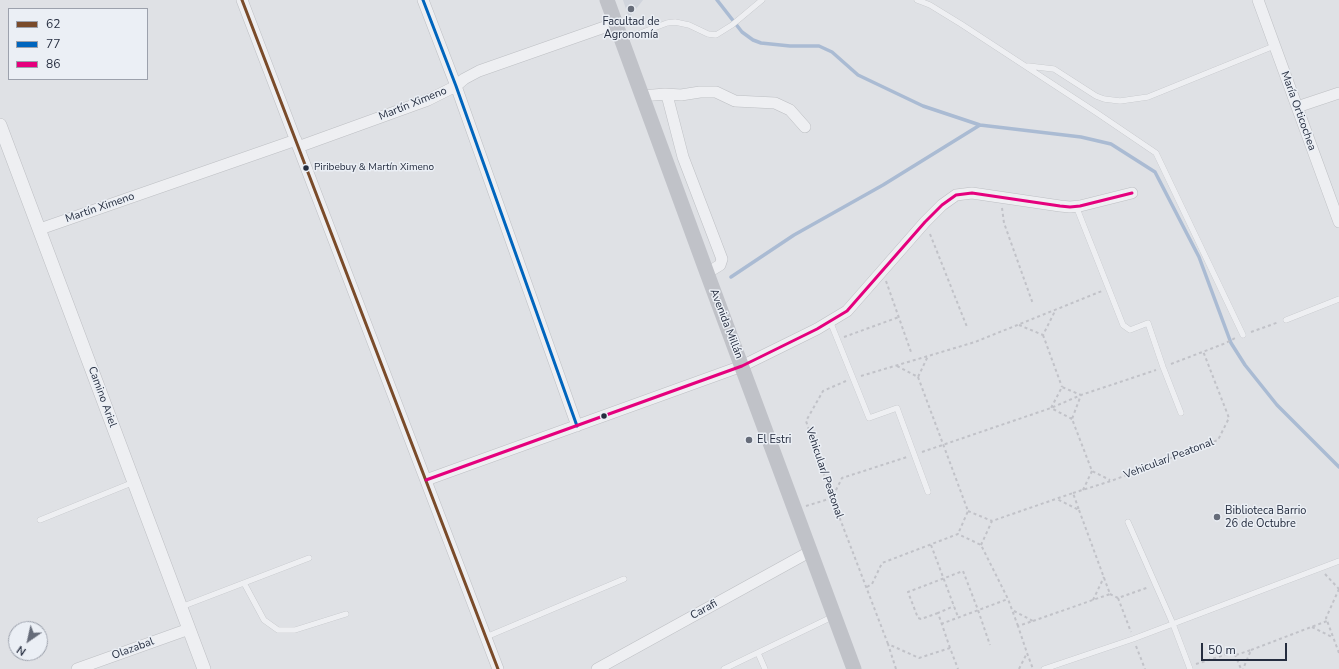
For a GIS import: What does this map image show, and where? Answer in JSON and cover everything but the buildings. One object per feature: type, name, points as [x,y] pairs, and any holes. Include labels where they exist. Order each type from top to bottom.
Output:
[{"type":"main road","name":"Avenida Millán","points":[[607,0],[854,669]]},
{"type":"street","points":[[242,0],[498,669]]},
{"type":"street","points":[[423,0],[456,86],[577,426]]},
{"type":"street","name":"María Orticochea","points":[[1258,0],[1339,222]]},
{"type":"street","name":"Martín Ximeno","points":[[40,229],[428,100],[456,86],[464,79],[479,71],[616,23]]},
{"type":"street","points":[[642,96],[716,92],[735,101],[775,103],[790,110],[805,126]]},
{"type":"street","points":[[1297,107],[1339,93]]},
{"type":"street","points":[[665,94],[668,100],[683,157],[722,259],[720,265],[707,273]]},
{"type":"street","name":"Camino Ariel","points":[[0,125],[204,669]]},
{"type":"street","points":[[426,480],[742,366],[817,329],[846,311],[925,222],[942,205],[956,195],[972,193],[1060,206],[1076,206],[1132,193]]},
{"type":"street","name":"Carafi","points":[[597,669],[810,551]]},
{"type":"street","name":"Olazabal","points":[[77,669],[189,629]]},
{"type":"lane","points":[[622,41],[675,22],[689,25],[712,35],[720,34],[762,0]]},
{"type":"lane","points":[[917,0],[930,5],[961,24],[1098,112],[1156,153],[1243,335]]},
{"type":"lane","points":[[1025,65],[1054,69],[1096,96],[1104,99],[1120,101],[1148,97],[1274,46]]},
{"type":"lane","points":[[1076,206],[1123,325],[1130,330],[1148,323],[1163,367],[1181,412]]},
{"type":"lane","points":[[1286,320],[1339,300]]},
{"type":"lane","points":[[830,321],[870,418],[897,408],[928,492]]},
{"type":"lane","points":[[40,520],[134,482]]},
{"type":"lane","points":[[1128,522],[1173,624],[1189,668]]},
{"type":"lane","points":[[181,607],[309,558]]},
{"type":"lane","points":[[1044,669],[1173,624],[1339,561]]},
{"type":"lane","points":[[486,637],[624,580]]},
{"type":"lane","points":[[244,583],[264,620],[278,630],[295,630],[346,614]]},
{"type":"lane","points":[[724,669],[835,616]]},
{"type":"lane","points":[[758,653],[765,669]]},
{"type":"path","points":[[1001,197],[1004,223],[1033,304]]},
{"type":"path","points":[[925,222],[967,327]]},
{"type":"path","points":[[882,270],[911,352]]},
{"type":"path","name":"Vehicular/ Peatonal","points":[[896,669],[867,587],[832,498],[806,421],[823,391],[853,379],[975,342],[1108,289]]},
{"type":"path","points":[[1043,335],[1056,310]]},
{"type":"path","points":[[837,339],[899,317]]},
{"type":"path","points":[[1249,333],[1286,320]]},
{"type":"path","points":[[1019,325],[1043,335],[1062,387],[1051,408]]},
{"type":"path","points":[[795,510],[832,498],[842,478],[1051,408],[1081,394],[1163,367],[1226,343],[1235,338]]},
{"type":"path","name":"Vehicular/ Peatonal","points":[[992,521],[1111,481],[1218,440],[1230,418],[1203,351]]},
{"type":"path","points":[[918,377],[928,356]]},
{"type":"path","points":[[867,587],[872,584],[882,563],[958,534],[968,511],[918,377],[896,366]]},
{"type":"path","points":[[1062,387],[1081,394]]},
{"type":"path","points":[[1081,394],[1072,418],[1092,471],[1111,481]]},
{"type":"path","points":[[1051,408],[1072,418]]},
{"type":"path","points":[[1083,490],[1092,471]]},
{"type":"path","points":[[1073,493],[1110,594],[1118,598],[1155,585]]},
{"type":"path","points":[[1057,499],[1079,510]]},
{"type":"path","points":[[968,511],[992,521],[981,545]]},
{"type":"path","points":[[958,534],[981,545],[1013,610],[1033,669]]},
{"type":"path","points":[[931,545],[958,617]]},
{"type":"path","points":[[1320,568],[1339,589],[1326,618],[1339,653]]},
{"type":"path","points":[[954,606],[921,619],[918,618],[908,592],[963,571],[990,645]]},
{"type":"path","points":[[1093,600],[1104,577]]},
{"type":"path","points":[[1018,626],[1110,594]]},
{"type":"path","points":[[942,624],[1008,599]]},
{"type":"path","points":[[1013,610],[1033,621]]},
{"type":"path","points":[[938,613],[958,669]]},
{"type":"path","points":[[1236,656],[1327,621]]},
{"type":"path","points":[[1312,627],[1334,638]]},
{"type":"path","points":[[888,644],[919,658],[950,648]]},
{"type":"path","points":[[1242,669],[1251,650]]},
{"type":"path","points":[[1189,668],[1234,652],[1242,669]]},
{"type":"path","points":[[1019,669],[1027,653]]},
{"type":"shaded area","name":"Facultad de Agronomía","points":[[623,0],[643,0],[629,18]]},
{"type":"waterway","points":[[717,0],[742,32],[753,40],[761,43],[790,46],[819,46],[832,52],[858,75],[923,106],[980,125],[1081,137],[1111,144],[1155,172],[1199,257],[1231,343],[1245,365],[1277,405],[1339,467]]},
{"type":"waterway","points":[[731,277],[794,235],[883,185],[980,125]]},
{"type":"transit line","name":"62","points":[[242,0],[498,669]]},
{"type":"transit line","name":"77","points":[[423,0],[456,86],[577,426]]},
{"type":"transit line","name":"86","points":[[426,480],[742,366],[817,329],[847,311],[925,222],[942,205],[956,195],[972,193],[1070,207],[1080,206],[1132,193]]},
{"type":"place","name":"Facultad de Agronomía","points":[[631,9]]},
{"type":"place","name":"Piribebuy & Martín Ximeno","points":[[306,168]]},
{"type":"place","name":"El Estri","points":[[749,440]]},
{"type":"place","name":"Biblioteca Barrio 26 de Octubre","points":[[1217,517]]}]
